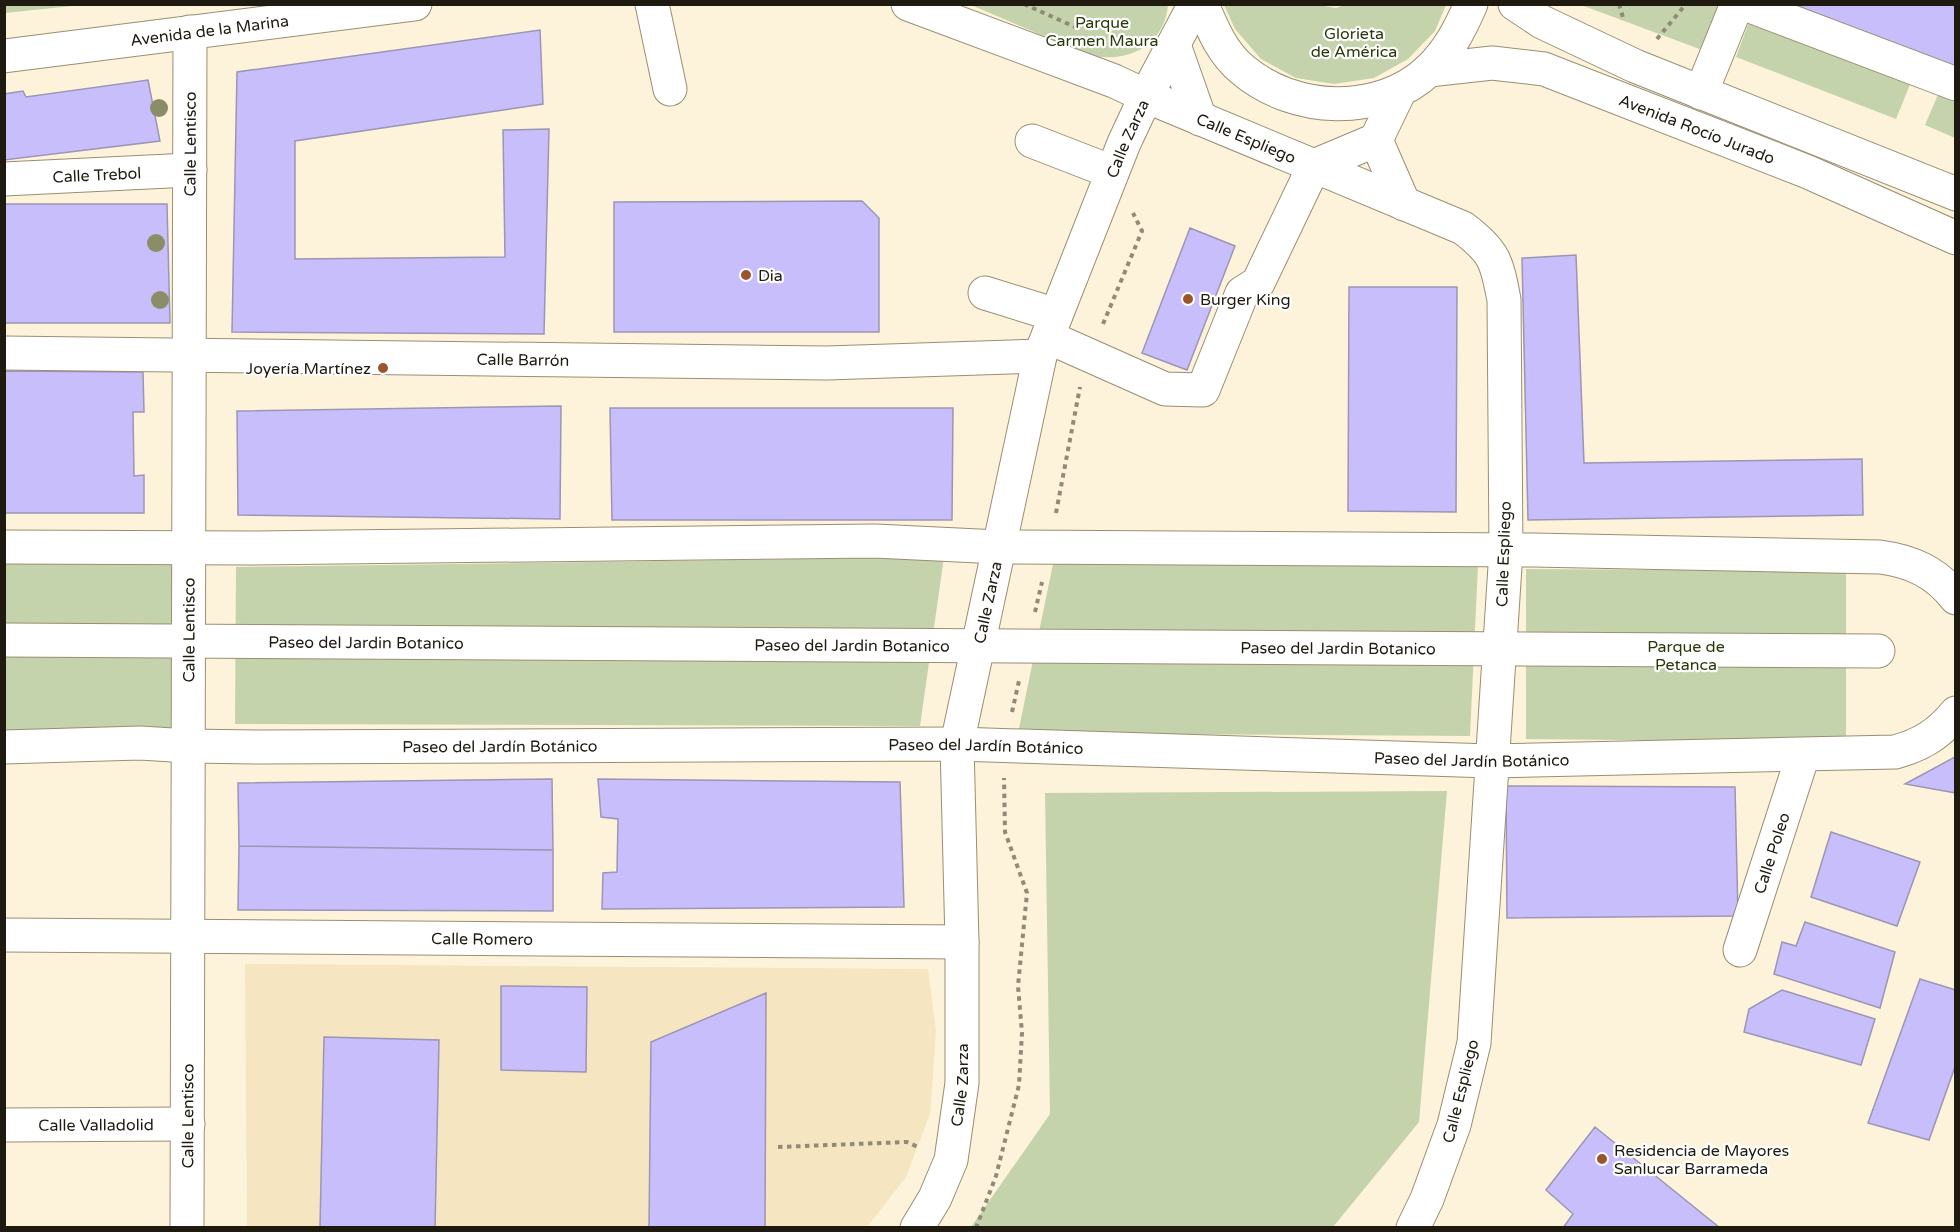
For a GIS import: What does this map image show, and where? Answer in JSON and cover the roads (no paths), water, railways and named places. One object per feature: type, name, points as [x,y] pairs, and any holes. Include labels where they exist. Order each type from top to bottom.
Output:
[{"type":"street","name":"Avenida de la Marina","points":[[4,56],[204,22],[415,4]]},
{"type":"street","points":[[652,4],[670,89]]},
{"type":"street","points":[[908,4],[1114,81],[1146,96]]},
{"type":"street","name":"Calle Zarza","points":[[917,1227],[935,1198],[951,1160],[962,1083],[962,942],[957,744],[999,547],[1048,336],[1112,172],[1146,96],[1195,4]]},
{"type":"street","points":[[1202,4],[1215,37],[1242,70],[1278,93],[1319,104],[1360,103],[1400,90],[1429,70],[1454,40],[1471,4]]},
{"type":"street","name":"Avenida Rocío Jurado","points":[[1515,4],[1542,22],[1635,66],[1956,194]]},
{"type":"street","points":[[1701,93],[1737,4]]},
{"type":"street","points":[[1745,4],[1956,84]]},
{"type":"street","name":"Calle Lentisco","points":[[187,1227],[190,170],[204,22]]},
{"type":"street","points":[[1174,45],[1200,119]]},
{"type":"street","name":"Avenida Rocío Jurado","points":[[1429,70],[1492,63],[1544,69],[1809,172],[1956,238]]},
{"type":"street","points":[[985,293],[1048,336],[1165,388],[1203,390],[1242,293],[1258,283],[1314,166],[1376,140],[1400,90]]},
{"type":"street","name":"Calle Espliego","points":[[1146,96],[1463,228],[1484,244],[1498,267],[1504,300],[1506,551],[1474,1043],[1454,1125],[1427,1199],[1413,1227]]},
{"type":"street","points":[[1376,140],[1404,204]]},
{"type":"street","points":[[1032,141],[1112,172]]},
{"type":"street","name":"Calle Trebol","points":[[4,179],[190,170]]},
{"type":"street","name":"Calle Barrón","points":[[4,353],[827,363],[1048,336]]},
{"type":"street","points":[[4,548],[875,541],[999,547],[1880,557],[1899,559],[1917,566],[1934,575],[1956,597]]},
{"type":"street","name":"Paseo del Jardin Botanico","points":[[4,640],[1878,651]]},
{"type":"street","name":"Paseo del Jardín Botánico","points":[[4,747],[140,743],[189,746],[957,744],[1491,761],[1895,752],[1913,747],[1930,738],[1956,713]]},
{"type":"street","name":"Calle Poleo","points":[[1740,950],[1803,755]]},
{"type":"street","name":"Calle Romero","points":[[4,935],[962,942]]},
{"type":"street","name":"Calle Valladolid","points":[[4,1125],[188,1124]]},
{"type":"place","name":"Dia","points":[[746,275]]},
{"type":"place","name":"Burger King","points":[[1188,299]]},
{"type":"place","name":"Joyería Martínez","points":[[383,368]]},
{"type":"place","name":"Residencia de Mayores Sanlucar Barrameda","points":[[1602,1159]]},
{"type":"park label","name":"Parque Carmen Maura","points":[[1102,31]]},
{"type":"park label","name":"Glorieta de América","points":[[1354,42]]},
{"type":"park label","name":"Parque de Petanca","points":[[1686,655]]}]
